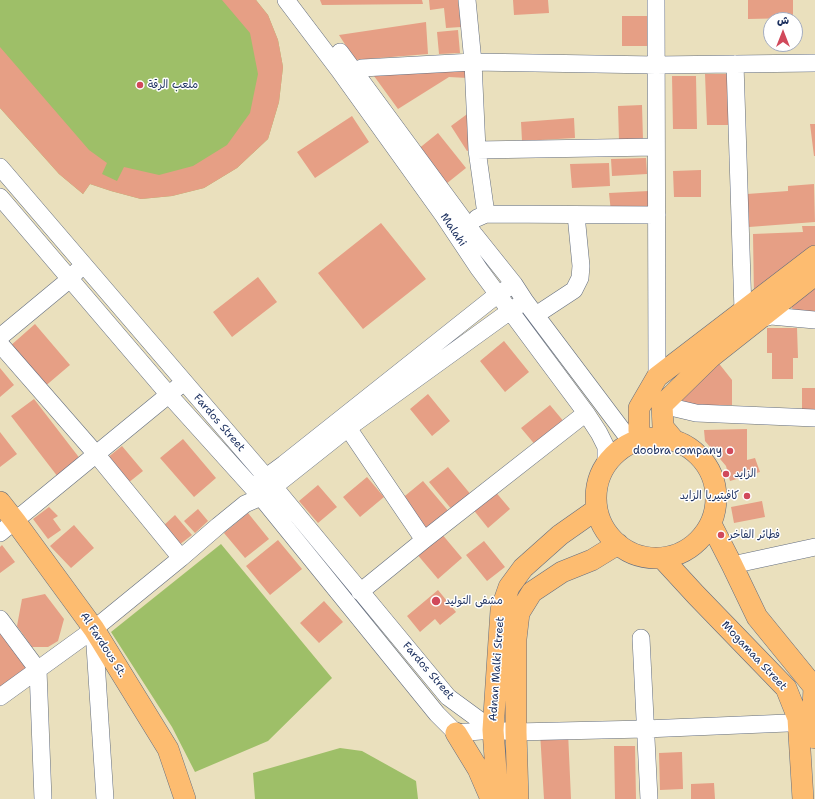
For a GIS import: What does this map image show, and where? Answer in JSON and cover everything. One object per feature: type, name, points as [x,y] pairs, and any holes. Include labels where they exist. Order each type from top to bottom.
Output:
[{"type":"main road","points":[[752,315],[815,256]]},
{"type":"main road","points":[[638,441],[639,408],[657,377],[706,350],[752,315],[815,275]]},
{"type":"main road","points":[[673,439],[660,438],[638,441],[618,452],[606,465],[599,478],[596,494],[597,509],[608,534],[618,544],[631,552],[646,557],[662,558],[677,554],[691,547],[702,537],[711,524],[716,508],[716,491],[712,474],[703,460],[691,448],[673,439],[662,427],[662,405],[706,350]]},
{"type":"main road","name":"Al Fardous St.","points":[[0,502],[8,527],[94,629],[168,749],[185,799]]},
{"type":"main road","name":"Adnan Malki Street","points":[[498,799],[493,730],[501,610],[509,587],[523,568],[560,536],[597,509]]},
{"type":"main road","name":"Mogamaa Street","points":[[711,524],[757,617],[814,687],[809,711],[803,799]]},
{"type":"main road","name":"Adnan Malki Street","points":[[518,799],[516,639],[520,614],[532,592],[562,572],[592,560],[618,544]]},
{"type":"main road","name":"Mogamaa Street","points":[[662,558],[809,711],[815,738]]},
{"type":"main road","points":[[456,733],[478,769],[491,799]]},
{"type":"street","name":"Malahi","points":[[286,0],[339,70],[444,215],[479,270],[586,413],[606,447],[606,465]]},
{"type":"street","name":"Malahi","points":[[301,0],[474,234],[514,284],[525,301],[638,441]]},
{"type":"street","points":[[467,0],[473,62],[477,150],[486,214]]},
{"type":"street","points":[[656,0],[657,377]]},
{"type":"street","points":[[355,72],[362,68],[473,62],[656,65],[815,63]]},
{"type":"street","points":[[735,64],[752,315],[815,320]]},
{"type":"street","points":[[477,150],[656,147]]},
{"type":"street","name":"Fardos Street","points":[[1,170],[184,382],[437,714],[456,733]]},
{"type":"street","name":"Fardos Street","points":[[0,197],[169,395],[263,487],[360,592],[448,697],[493,730]]},
{"type":"street","points":[[465,221],[486,214],[657,215]]},
{"type":"street","points":[[536,315],[574,290],[580,278],[581,266],[576,215]]},
{"type":"street","points":[[0,337],[70,279],[84,265]]},
{"type":"street","points":[[0,697],[94,629],[245,504],[284,464],[498,294],[514,284]]},
{"type":"street","points":[[263,487],[288,477],[348,428],[525,301]]},
{"type":"street","points":[[0,344],[96,454],[181,558]]},
{"type":"street","points":[[8,527],[184,382]]},
{"type":"street","points":[[662,405],[696,413],[815,418]]},
{"type":"street","points":[[360,592],[586,413]]},
{"type":"street","points":[[348,428],[424,540]]},
{"type":"street","points":[[732,565],[815,547]]},
{"type":"street","points":[[0,619],[38,670],[43,799]]},
{"type":"street","points":[[94,629],[105,799]]},
{"type":"street","points":[[641,638],[649,799]]},
{"type":"street","points":[[456,733],[493,730],[516,732],[645,729],[788,723],[809,711]]},
{"type":"green space","name":"ملعب الرقة","points":[[0,0],[256,0],[268,15],[278,40],[283,67],[279,102],[268,139],[237,168],[204,188],[172,196],[141,199],[90,184],[83,194],[59,174],[0,108]]},
{"type":"green space","points":[[221,544],[332,678],[268,741],[195,772],[172,727],[111,632]]},
{"type":"green space","points":[[340,748],[362,751],[416,781],[418,799],[255,799],[253,773]]},
{"type":"building","points":[[222,0],[256,0],[268,15],[278,40],[283,67],[279,102],[268,139],[237,168],[204,188],[172,196],[141,199],[90,184],[83,194],[59,174],[0,108],[0,47],[89,150],[107,163],[102,174],[117,181],[124,167],[159,175],[193,166],[227,145],[250,113],[258,74],[250,33]]},
{"type":"building","points":[[320,0],[422,0],[423,4],[322,5]]},
{"type":"building","points":[[429,0],[458,0],[461,27],[446,28],[444,8],[430,10]]},
{"type":"building","points":[[513,0],[548,0],[549,13],[514,15]]},
{"type":"building","points":[[748,0],[793,0],[793,12],[763,12],[763,19],[748,19]]},
{"type":"building","points":[[622,16],[651,16],[651,46],[622,46]]},
{"type":"building","points":[[426,22],[428,54],[355,60],[339,35]]},
{"type":"building","points":[[458,30],[460,53],[439,54],[437,32]]},
{"type":"building","points":[[467,69],[468,78],[449,77],[398,109],[374,76]]},
{"type":"building","points":[[705,74],[728,74],[729,125],[707,125]]},
{"type":"building","points":[[672,76],[696,76],[697,129],[673,129]]},
{"type":"building","points":[[642,105],[643,140],[619,141],[618,106]]},
{"type":"building","points":[[470,112],[472,150],[467,151],[451,126]]},
{"type":"building","points":[[352,116],[369,142],[315,178],[297,152]]},
{"type":"building","points":[[574,118],[575,138],[522,141],[521,122]]},
{"type":"building","points":[[810,124],[815,124],[815,156],[814,156]]},
{"type":"building","points":[[438,133],[466,168],[446,184],[417,150]]},
{"type":"building","points":[[646,158],[647,174],[612,176],[611,159]]},
{"type":"building","points":[[609,163],[610,186],[572,188],[570,164]]},
{"type":"building","points":[[701,170],[701,197],[674,197],[673,171]]},
{"type":"building","points":[[814,184],[815,222],[749,227],[747,194],[788,191],[788,186]]},
{"type":"building","points":[[649,191],[651,209],[611,212],[609,193]]},
{"type":"building","points":[[381,223],[426,279],[363,329],[318,273]]},
{"type":"building","points":[[802,226],[815,226],[815,250],[754,298],[753,234],[803,232]]},
{"type":"building","points":[[258,277],[277,302],[232,337],[213,312]]},
{"type":"building","points":[[815,287],[815,315],[794,313],[791,305]]},
{"type":"building","points":[[35,324],[70,365],[43,388],[9,347]]},
{"type":"building","points":[[767,328],[797,328],[798,358],[793,358],[793,379],[772,379],[772,353],[767,353]]},
{"type":"building","points":[[504,341],[529,372],[505,392],[480,361]]},
{"type":"building","points":[[717,361],[732,380],[732,405],[688,405],[682,400]]},
{"type":"building","points":[[0,368],[14,385],[0,397]]},
{"type":"building","points":[[802,388],[815,388],[815,417],[802,417]]},
{"type":"building","points":[[428,394],[450,421],[432,436],[410,409]]},
{"type":"building","points":[[34,399],[81,460],[58,477],[11,416]]},
{"type":"building","points":[[550,405],[565,423],[537,447],[521,428]]},
{"type":"building","name":"doobra company","points":[[747,429],[747,460],[755,458],[760,472],[730,481],[726,466],[705,441],[704,430]]},
{"type":"building","points":[[0,432],[17,454],[0,467]]},
{"type":"building","points":[[183,439],[216,478],[194,497],[160,458]]},
{"type":"building","points":[[122,446],[143,471],[128,483],[107,458]]},
{"type":"building","points":[[448,467],[472,496],[453,511],[429,482]]},
{"type":"building","points":[[367,477],[384,497],[360,517],[343,497]]},
{"type":"building","points":[[423,481],[450,513],[427,532],[400,500]]},
{"type":"building","points":[[318,485],[337,507],[318,523],[299,501]]},
{"type":"building","points":[[494,490],[510,509],[488,528],[472,508]]},
{"type":"building","points":[[762,501],[765,517],[734,523],[731,507]]},
{"type":"building","points":[[49,507],[58,516],[53,519],[61,530],[48,539],[33,519]]},
{"type":"building","points":[[198,509],[208,521],[195,533],[184,521]]},
{"type":"building","points":[[248,513],[269,539],[245,558],[224,533]]},
{"type":"building","points":[[175,515],[192,535],[179,545],[163,526]]},
{"type":"building","points":[[74,525],[94,548],[71,568],[50,546]]},
{"type":"building","points":[[441,533],[462,558],[438,579],[416,553]]},
{"type":"building","points":[[278,540],[302,569],[270,595],[246,566]]},
{"type":"building","points":[[484,541],[505,567],[487,581],[466,555]]},
{"type":"building","points":[[2,545],[15,562],[0,573],[0,547]]},
{"type":"building","name":"مشفى التوليد","points":[[438,590],[456,612],[440,625],[435,619],[420,632],[407,616]]},
{"type":"building","points":[[45,594],[64,619],[58,641],[48,647],[32,647],[17,626],[22,599]]},
{"type":"building","points":[[324,601],[343,622],[319,643],[300,623]]},
{"type":"building","points":[[0,630],[31,668],[0,690]]},
{"type":"building","points":[[540,732],[568,732],[571,799],[544,799]]},
{"type":"building","points":[[614,746],[635,746],[636,799],[615,799]]},
{"type":"building","points":[[682,752],[683,789],[660,790],[659,753]]},
{"type":"building","points":[[714,783],[715,799],[691,799],[691,784]]},
{"type":"place","name":"ملعب الرقة","points":[[140,85]]},
{"type":"place","name":"doobra company","points":[[730,451]]},
{"type":"place","name":"الزايد","points":[[726,474]]},
{"type":"place","name":"كافيتيريا الزايد","points":[[747,496]]},
{"type":"place","name":"فطائر الفاخر","points":[[721,535]]},
{"type":"place","name":"مشفى التوليد","points":[[436,601]]}]
